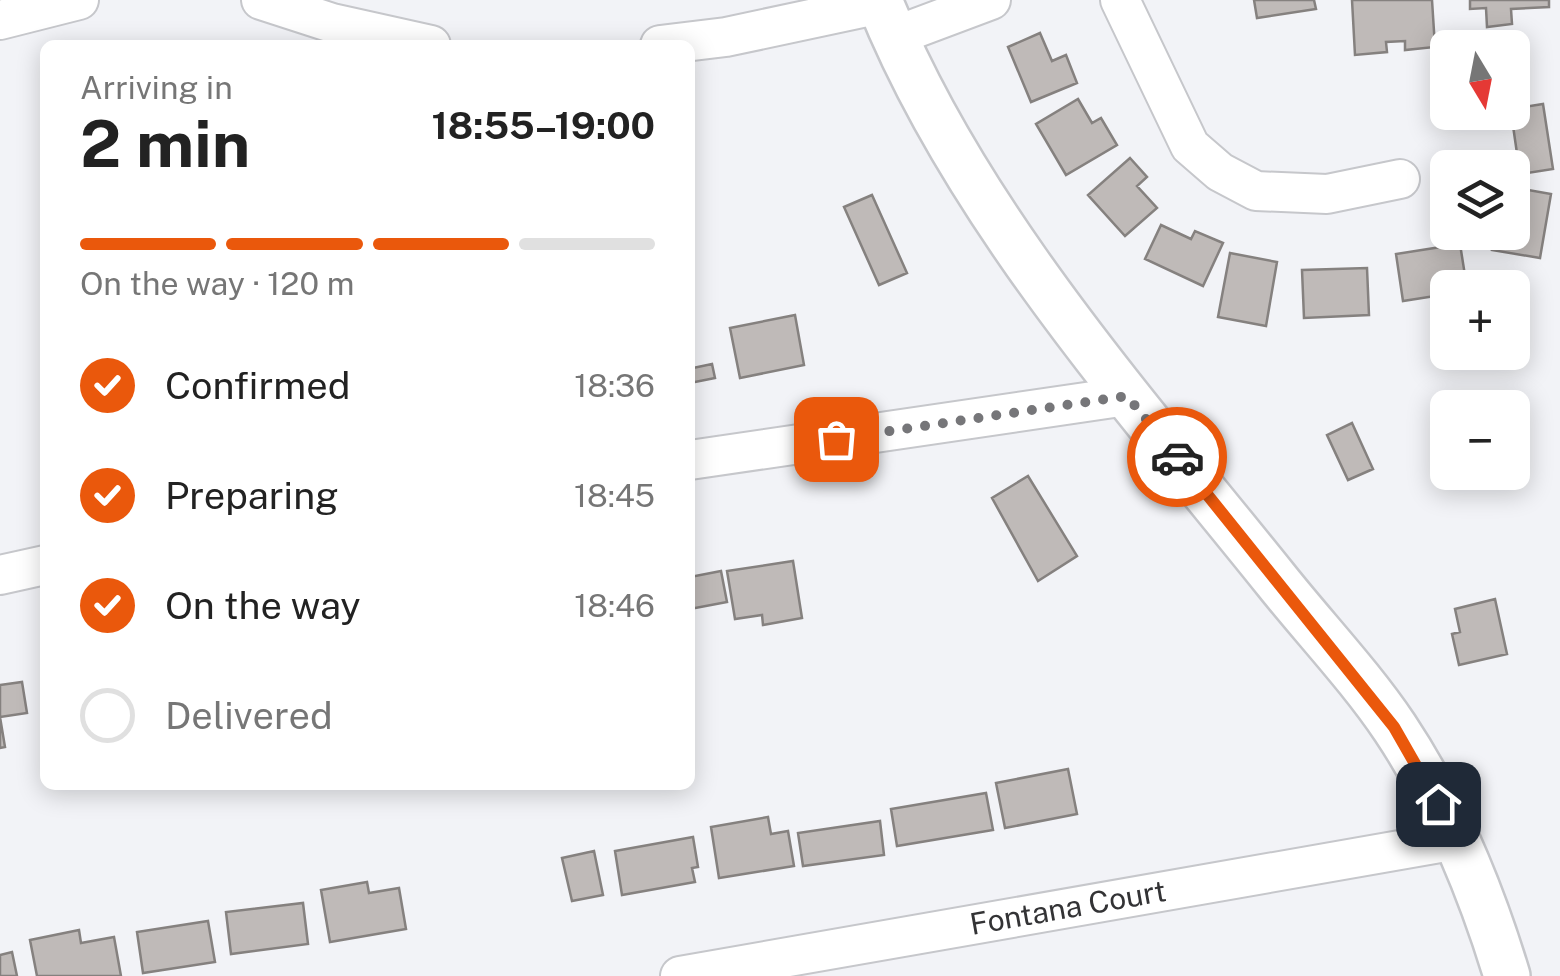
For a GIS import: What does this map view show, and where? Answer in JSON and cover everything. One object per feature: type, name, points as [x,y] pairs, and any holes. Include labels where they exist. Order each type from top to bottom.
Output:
[{"type":"main road","points":[[885,13],[938,119],[1006,232],[1127,396],[1394,727],[1456,840],[1507,976]]},
{"type":"street","points":[[0,20],[79,0]]},
{"type":"street","points":[[261,0],[332,23],[408,40]]},
{"type":"street","points":[[695,41],[991,0]]},
{"type":"street","points":[[1120,0],[1190,146],[1220,172],[1256,190],[1327,194],[1400,179]]},
{"type":"street","points":[[695,459],[1127,396]]},
{"type":"street","points":[[0,574],[40,566]]},
{"type":"street","name":"Fontana Court","points":[[680,976],[1456,840]]},
{"type":"building","points":[[1254,0],[1314,0],[1316,9],[1257,18]]},
{"type":"building","points":[[1352,0],[1432,0],[1434,30],[1430,30],[1430,48],[1405,50],[1405,41],[1386,42],[1387,52],[1355,55]]},
{"type":"building","points":[[1470,0],[1549,0],[1549,7],[1511,9],[1512,24],[1487,27],[1486,8],[1470,9]]},
{"type":"building","points":[[1040,33],[1052,61],[1066,55],[1077,83],[1031,102],[1008,47]]},
{"type":"building","points":[[1078,99],[1092,123],[1101,118],[1117,145],[1066,175],[1036,124]]},
{"type":"building","points":[[1543,104],[1553,169],[1530,172],[1530,150],[1517,150],[1514,130],[1530,130],[1530,106]]},
{"type":"building","points":[[1130,158],[1147,177],[1137,186],[1157,208],[1125,236],[1088,195]]},
{"type":"building","points":[[1530,190],[1551,194],[1540,258],[1492,250],[1530,250]]},
{"type":"building","points":[[872,195],[907,273],[879,285],[844,207]]},
{"type":"building","points":[[1161,225],[1191,239],[1195,231],[1223,243],[1203,286],[1145,259]]},
{"type":"building","points":[[1430,249],[1461,250],[1464,270],[1430,270],[1430,297],[1403,301],[1396,254]]},
{"type":"building","points":[[1230,253],[1277,262],[1266,326],[1218,317]]},
{"type":"building","points":[[1367,268],[1369,315],[1304,318],[1302,270]]},
{"type":"building","points":[[795,315],[804,365],[740,378],[730,328]]},
{"type":"building","points":[[712,364],[715,378],[695,382],[695,368]]},
{"type":"building","points":[[1352,423],[1373,469],[1348,480],[1327,435]]},
{"type":"building","points":[[1028,476],[1077,556],[1038,581],[992,498]]},
{"type":"building","points":[[793,561],[802,618],[763,625],[762,615],[735,619],[727,571]]},
{"type":"building","points":[[721,571],[727,602],[695,608],[695,576]]},
{"type":"building","points":[[1495,599],[1507,654],[1459,665],[1452,634],[1460,632],[1455,609]]},
{"type":"building","points":[[22,682],[27,713],[0,717],[0,685]]},
{"type":"building","points":[[0,717],[5,747],[0,748]]},
{"type":"building","points":[[1068,769],[1077,814],[1005,828],[996,783]]},
{"type":"building","points":[[986,793],[993,830],[897,846],[891,809]]},
{"type":"building","points":[[768,817],[771,834],[788,831],[794,866],[719,878],[711,827]]},
{"type":"building","points":[[880,821],[884,855],[803,866],[798,833]]},
{"type":"building","points":[[693,837],[698,867],[692,868],[695,882],[622,895],[615,851]]},
{"type":"building","points":[[594,851],[603,895],[572,901],[562,858]]},
{"type":"building","points":[[367,882],[369,893],[399,888],[406,929],[330,942],[321,890]]},
{"type":"building","points":[[303,903],[308,944],[231,954],[226,912]]},
{"type":"building","points":[[208,921],[215,962],[143,973],[137,932]]},
{"type":"building","points":[[79,930],[81,943],[114,937],[121,976],[37,976],[30,940]]},
{"type":"building","points":[[12,952],[17,976],[0,976],[0,955]]},
{"type":"way so far","points":[[836,439],[1127,396],[1177,457]]},
{"type":"route","points":[[1177,457],[1394,727],[1438,804]]}]
